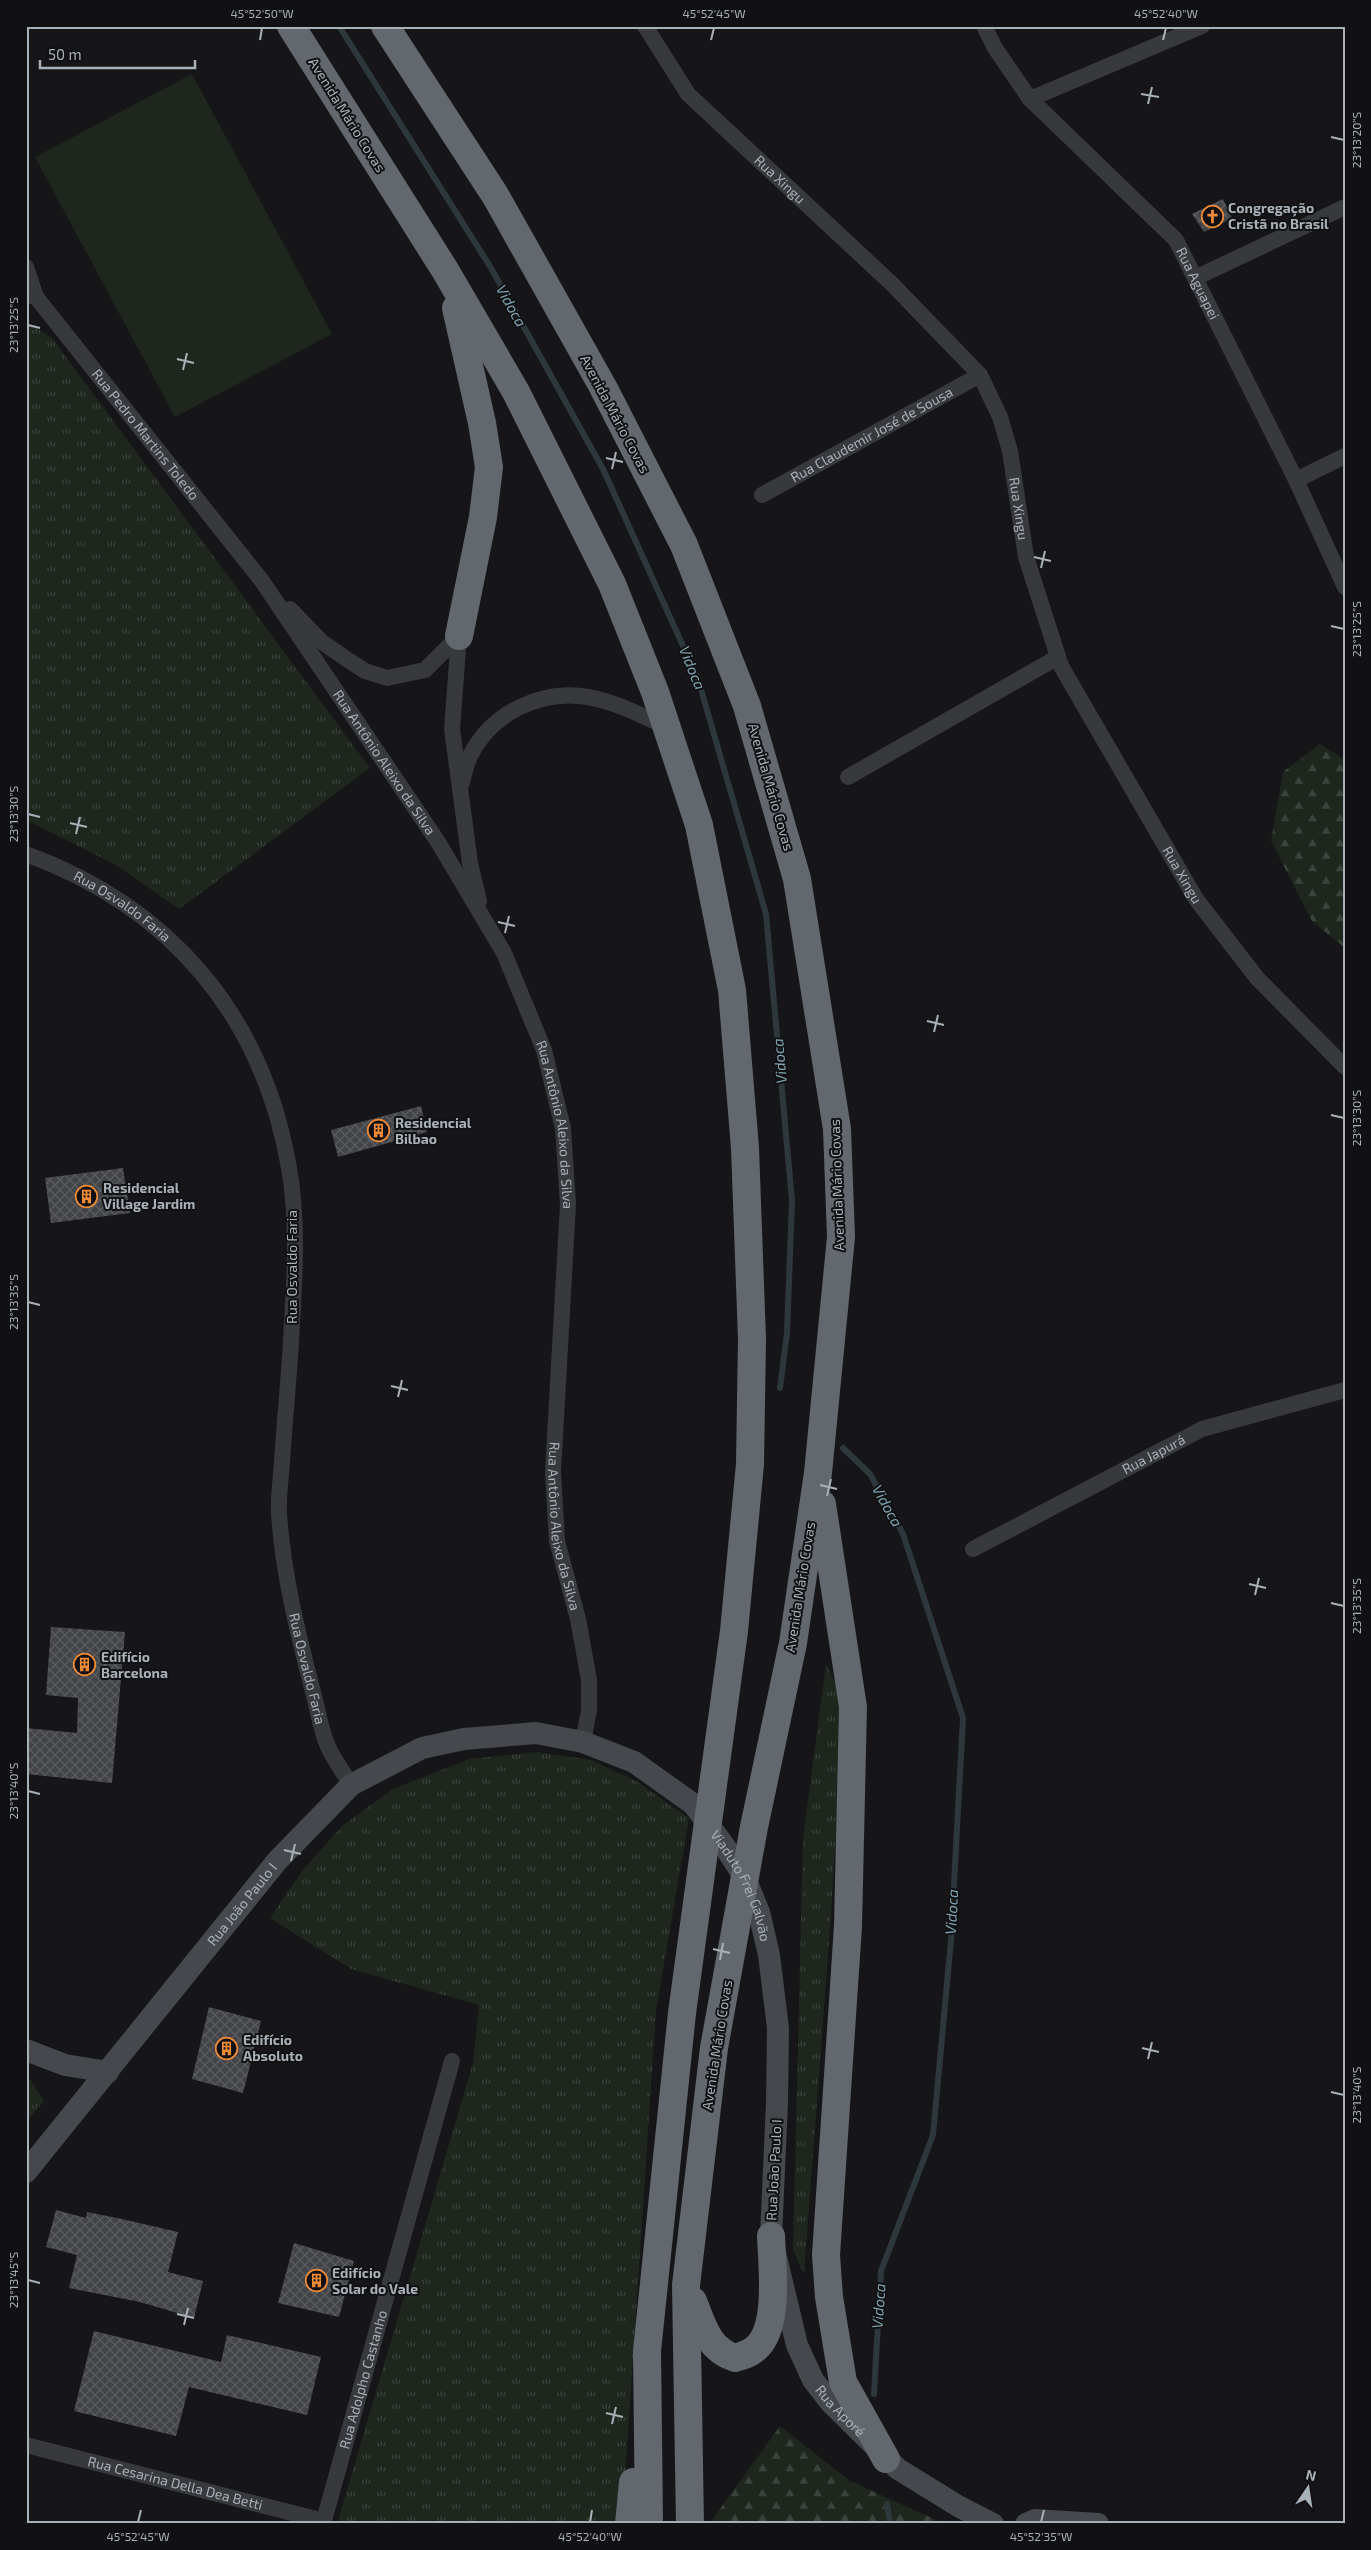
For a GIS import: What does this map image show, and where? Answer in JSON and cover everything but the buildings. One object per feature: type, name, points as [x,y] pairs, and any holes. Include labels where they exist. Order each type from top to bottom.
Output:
[{"type":"highway","name":"Avenida Mário Covas","points":[[291,26],[445,270],[516,392],[612,584],[655,692],[699,825],[732,990],[745,1148],[752,1339],[750,1464],[734,1631],[682,2013],[647,2351],[649,2524]]},
{"type":"highway","name":"Avenida Mário Covas","points":[[385,26],[495,195],[602,387],[684,545],[747,706],[797,879],[837,1129],[841,1237],[818,1473],[793,1643],[754,1827],[714,2048],[686,2285],[690,2524]]},
{"type":"highway","points":[[445,270],[461,323],[482,423],[489,468],[483,517],[459,636]]},
{"type":"highway","points":[[818,1473],[853,1707],[848,1926],[826,2255],[828,2288],[843,2382],[886,2459]]},
{"type":"highway","points":[[686,2285],[711,2344],[722,2353],[735,2358],[747,2354],[756,2348],[763,2339],[770,2318],[773,2292],[771,2236]]},
{"type":"highway","points":[[629,2524],[647,2351]]},
{"type":"main road","name":"Rua João Paulo I","points":[[26,2172],[277,1861],[352,1785],[422,1748],[464,1738],[536,1733],[582,1742]]},
{"type":"main road","name":"Viaduto Frei Galvão","points":[[582,1742],[634,1762],[693,1804],[723,1844],[745,1878],[758,1912],[768,1955],[778,2028],[778,2103]]},
{"type":"main road","points":[[26,2050],[64,2066],[108,2072]]},
{"type":"main road","name":"Rua João Paulo I","points":[[771,2236],[778,2103]]},
{"type":"main road","name":"Rua Aporé","points":[[771,2236],[797,2345],[813,2380],[831,2403],[898,2470],[951,2502],[993,2524]]},
{"type":"main road","points":[[1026,2524],[1034,2520],[1098,2524]]},
{"type":"street","name":"Rua Xingu","points":[[645,26],[688,94],[892,284],[980,375],[1000,417],[1010,451],[1026,557],[1058,657],[1106,746],[1196,899],[1257,978],[1345,1067]]},
{"type":"street","name":"Rua Aguapei","points":[[984,26],[995,48],[1030,98],[1176,240],[1296,480],[1345,587]]},
{"type":"street","points":[[1030,98],[1202,26]]},
{"type":"street","points":[[1194,278],[1345,207]]},
{"type":"street","points":[[26,267],[31,296]]},
{"type":"street","name":"Rua Pedro Martins Toledo","points":[[31,296],[262,581]]},
{"type":"street","name":"Rua Claudemir José de Sousa","points":[[762,495],[980,375]]},
{"type":"street","points":[[1296,480],[1345,456]]},
{"type":"street","points":[[262,581],[322,642],[365,671],[388,678],[425,670],[459,636]]},
{"type":"street","name":"Rua Antônio Aleixo da Silva","points":[[262,581],[438,842],[504,953],[544,1050],[563,1128],[568,1204],[553,1472],[557,1541],[578,1619],[589,1680],[589,1710],[582,1742]]},
{"type":"street","points":[[459,636],[452,729],[470,863],[483,917]]},
{"type":"street","points":[[848,777],[1058,657]]},
{"type":"street","points":[[459,792],[470,757],[485,733],[510,712],[531,701],[555,695],[587,697],[618,705],[666,726]]},
{"type":"street","name":"Rua Osvaldo Faria","points":[[26,854],[66,868],[98,886],[149,920],[192,961],[233,1014],[263,1075],[280,1124],[290,1171],[294,1236],[292,1322],[279,1513],[297,1632],[328,1747],[352,1785]]},
{"type":"street","name":"Rua Japurá","points":[[973,1549],[1202,1429],[1345,1390]]},
{"type":"street","name":"Rua Adolpho Castanho","points":[[324,2522],[452,2061]]},
{"type":"street","name":"Rua Cesarina Della Dea Betti","points":[[26,2445],[324,2522]]},
{"type":"green space","points":[[192,74],[332,334],[175,417],[35,157]]},
{"type":"green space","points":[[26,321],[52,338],[370,768],[179,909],[116,865],[26,820]]},
{"type":"green space","points":[[1320,744],[1345,760],[1345,948],[1312,921],[1271,841],[1283,772]]},
{"type":"green space","points":[[826,1664],[844,1701],[831,1915],[804,2274],[793,2250],[803,1838]]},
{"type":"green space","points":[[537,1752],[591,1760],[636,1781],[689,1818],[656,2011],[622,2524],[337,2524],[473,2063],[479,2005],[351,1969],[270,1918],[302,1871],[342,1826],[393,1789],[469,1759]]},
{"type":"green space","points":[[26,2077],[30,2079],[44,2101],[26,2122]]},
{"type":"green space","points":[[780,2426],[850,2481],[945,2524],[709,2524]]},
{"type":"waterway","name":"Vidoca","points":[[339,26],[491,268],[603,469],[698,679],[766,914],[792,1201],[787,1333],[780,1388]]},
{"type":"waterway","name":"Vidoca","points":[[843,1448],[870,1474],[903,1534],[963,1718],[951,1940],[933,2135],[881,2271],[874,2394]]},
{"type":"waterway","points":[[887,2504],[890,2524]]},
{"type":"place","name":"Congregação Cristã no Brasil","points":[[1212,216]]},
{"type":"place","name":"Residencial Bilbao","points":[[379,1131]]},
{"type":"place","name":"Residencial Village Jardim","points":[[87,1196]]},
{"type":"place","name":"Edifício Barcelona","points":[[85,1665]]},
{"type":"place","name":"Edifício Absoluto","points":[[227,2048]]},
{"type":"place","name":"Edifício Solar do Vale","points":[[316,2281]]}]
